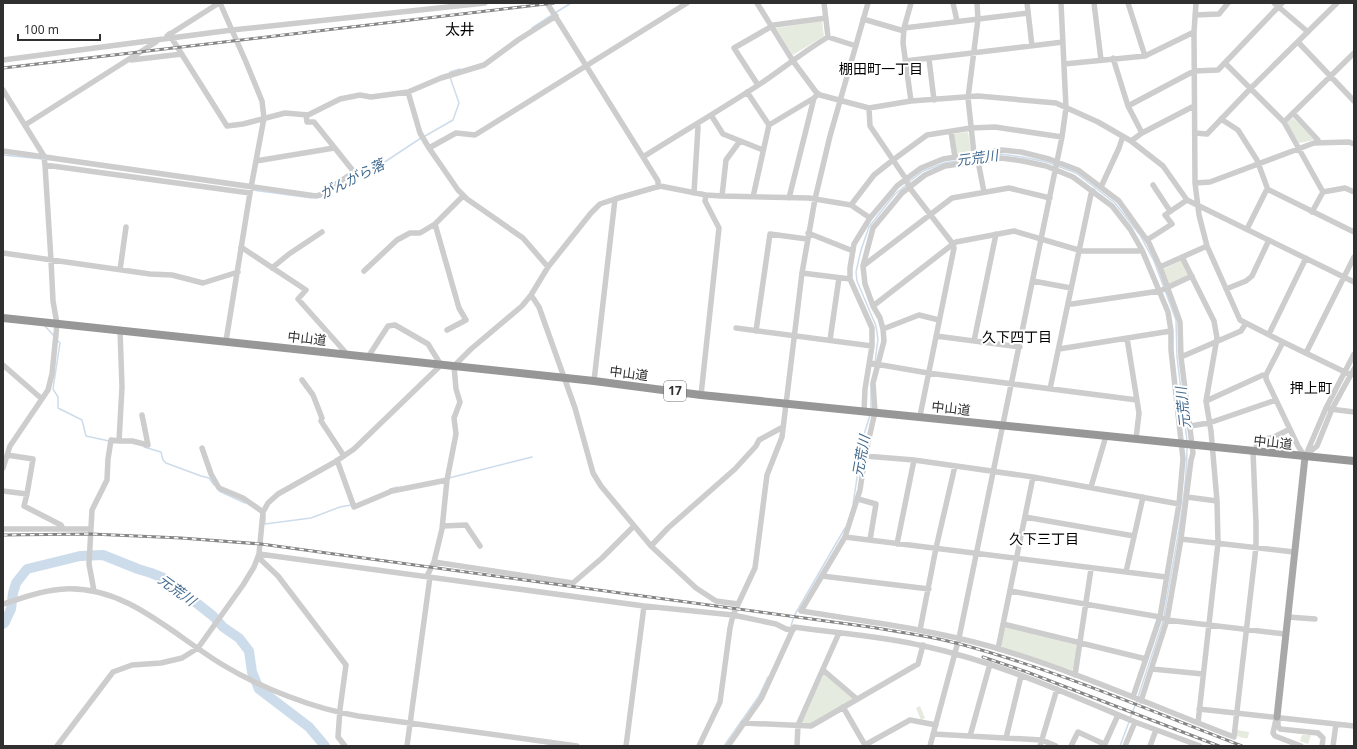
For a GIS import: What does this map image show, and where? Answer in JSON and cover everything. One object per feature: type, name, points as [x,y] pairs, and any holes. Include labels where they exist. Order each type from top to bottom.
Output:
[{"type":"highway","name":"中山道","points":[[3,318],[368,356],[594,381],[701,395],[785,402],[1352,462]]},
{"type":"main road","points":[[1277,717],[1305,457]]},
{"type":"street","points":[[25,125],[159,41],[171,36],[220,3],[262,101],[264,118],[250,190],[226,341]]},
{"type":"street","points":[[171,36],[485,3]]},
{"type":"street","points":[[547,3],[658,181],[658,186]]},
{"type":"street","points":[[429,148],[456,133],[475,135],[687,3]]},
{"type":"street","points":[[757,3],[770,26],[816,96],[789,198]]},
{"type":"street","points":[[824,3],[828,37]]},
{"type":"street","points":[[699,746],[720,702],[733,615],[755,568],[767,475],[782,437],[785,402],[802,273],[815,199],[824,158],[868,3]]},
{"type":"street","points":[[911,3],[904,29],[903,43],[911,100]]},
{"type":"street","points":[[953,3],[957,21]]},
{"type":"street","points":[[974,154],[968,98],[978,19],[977,3]]},
{"type":"street","points":[[1027,3],[1032,46]]},
{"type":"street","points":[[930,746],[959,638],[1062,138],[1066,108],[1061,3]]},
{"type":"street","points":[[1094,3],[1101,60]]},
{"type":"street","points":[[1128,3],[1145,56]]},
{"type":"street","points":[[1196,3],[1194,32],[1195,183],[1207,246],[1242,321],[1348,374]]},
{"type":"street","points":[[1195,15],[1219,14],[1228,3]]},
{"type":"street","points":[[1195,134],[1207,134],[1337,3]]},
{"type":"street","points":[[1128,106],[1194,71],[1218,70],[1278,4],[1308,32]]},
{"type":"street","points":[[863,19],[904,29],[1028,13]]},
{"type":"street","points":[[171,36],[227,126],[243,124],[285,113],[306,115],[340,99],[360,95],[371,97],[408,92],[441,78],[484,66],[518,40],[556,16]]},
{"type":"street","points":[[758,85],[734,48],[770,26],[826,18]]},
{"type":"street","points":[[1064,64],[1145,56],[1194,32]]},
{"type":"street","points":[[643,157],[758,85],[808,49],[828,37],[856,46]]},
{"type":"street","points":[[3,60],[159,41]]},
{"type":"street","points":[[905,61],[1063,42]]},
{"type":"street","points":[[1298,42],[1354,101]]},
{"type":"street","points":[[1284,122],[1354,53]]},
{"type":"street","points":[[128,60],[182,54]]},
{"type":"street","points":[[1114,58],[1128,106],[1142,133]]},
{"type":"street","points":[[930,59],[934,100]]},
{"type":"street","points":[[1225,63],[1284,122],[1323,192]]},
{"type":"street","points":[[3,90],[44,156],[53,301],[57,324],[52,374],[48,390],[10,446],[3,468]]},
{"type":"street","points":[[408,92],[420,133],[450,180],[463,196],[523,238],[548,267]]},
{"type":"street","points":[[747,92],[769,124],[753,198]]},
{"type":"street","points":[[769,124],[816,96],[840,100],[869,108],[911,100],[968,98],[978,96],[1056,103],[1098,122],[1131,141],[1163,166],[1187,200],[1354,282]]},
{"type":"street","points":[[1131,141],[1142,133],[1194,106]]},
{"type":"street","points":[[869,108],[870,126],[906,179],[909,187],[953,244],[954,248],[920,416]]},
{"type":"street","points":[[1293,114],[1318,140],[1319,143]]},
{"type":"street","points":[[45,165],[250,190],[316,196],[320,195],[354,172],[314,122],[307,122],[306,115]]},
{"type":"street","points":[[711,115],[723,134],[764,150]]},
{"type":"street","points":[[1221,119],[1238,130],[1258,164],[1268,190],[1354,232]]},
{"type":"street","points":[[694,193],[697,124]]},
{"type":"street","points":[[851,205],[868,182],[893,160],[928,136],[971,128],[994,127],[1062,138]]},
{"type":"street","points":[[951,132],[955,157]]},
{"type":"street","points":[[1101,187],[1123,136]]},
{"type":"street","points":[[722,196],[726,160],[740,141]]},
{"type":"street","points":[[1195,183],[1210,182],[1314,143],[1349,142],[1354,144]]},
{"type":"street","points":[[256,161],[334,148]]},
{"type":"street","points":[[3,150],[250,190]]},
{"type":"street","points":[[864,411],[865,389],[872,346],[872,328],[850,279],[850,268],[854,244],[870,218],[891,192],[906,179],[921,168],[943,159],[1002,150],[1021,152],[1056,166],[1112,206],[1130,229],[1164,289],[1180,322],[1181,357],[1193,452],[1181,540],[1167,620],[1141,701]]},
{"type":"street","points":[[1133,697],[1160,617],[1179,504],[1183,459],[1168,312],[1160,267],[1148,240],[1119,201],[1078,170],[1001,158],[945,166],[933,170],[896,198],[873,228],[863,266],[865,284],[873,306],[880,318],[883,329],[884,342],[879,365],[873,382],[875,412],[865,456],[858,499],[845,537],[801,611],[920,630],[959,638],[1036,660],[1234,737],[1256,548],[1256,441],[1274,437],[1290,429]]},
{"type":"street","points":[[978,161],[984,192]]},
{"type":"street","points":[[1154,185],[1170,212]]},
{"type":"street","points":[[407,746],[429,577],[443,526],[448,480],[456,434],[454,418],[460,402],[456,389],[454,366],[471,349],[522,306],[531,295],[548,267],[591,213],[600,204],[658,186],[706,195],[753,198],[809,198],[851,205],[870,218]]},
{"type":"street","points":[[863,266],[952,198],[1009,188],[1050,198]]},
{"type":"street","points":[[1323,192],[1345,188],[1354,192]]},
{"type":"street","points":[[1247,229],[1268,190]]},
{"type":"street","points":[[1050,389],[1091,194],[1093,191]]},
{"type":"street","points":[[1312,212],[1323,192]]},
{"type":"street","points":[[701,395],[719,228],[705,201],[706,195]]},
{"type":"street","points":[[364,271],[397,240],[410,234],[420,233],[435,224],[463,196]]},
{"type":"street","points":[[594,381],[615,199]]},
{"type":"street","points":[[1148,240],[1172,224],[1165,215],[1187,200]]},
{"type":"street","points":[[435,224],[459,308],[466,320],[448,330]]},
{"type":"street","points":[[120,270],[126,228]]},
{"type":"street","points":[[873,306],[956,242],[1014,231],[1079,250],[1139,252],[1142,250]]},
{"type":"street","points":[[272,268],[289,254],[322,232]]},
{"type":"street","points":[[756,331],[770,234],[808,236],[840,248],[853,251]]},
{"type":"street","points":[[974,341],[996,234]]},
{"type":"street","points":[[1226,289],[1246,281],[1252,276],[1269,240]]},
{"type":"street","points":[[1160,267],[1207,246]]},
{"type":"street","points":[[241,247],[306,290],[298,299],[346,354]]},
{"type":"street","points":[[3,253],[150,274],[172,275],[203,283],[238,272]]},
{"type":"street","points":[[1182,257],[1214,321],[1217,342],[1206,401],[1211,431],[1211,447],[1217,501],[1218,543],[1198,723]]},
{"type":"street","points":[[1306,353],[1354,257]]},
{"type":"street","points":[[1269,334],[1306,258]]},
{"type":"street","points":[[802,273],[850,279]]},
{"type":"street","points":[[1068,304],[1164,289],[1192,276]]},
{"type":"street","points":[[830,340],[838,278]]},
{"type":"street","points":[[1033,281],[1071,288]]},
{"type":"street","points":[[531,295],[539,307],[575,408],[593,473],[601,486],[651,546],[696,588],[716,601],[738,604]]},
{"type":"street","points":[[883,329],[919,315],[939,320]]},
{"type":"street","points":[[1181,357],[1241,331],[1246,323]]},
{"type":"street","points":[[57,746],[113,672],[132,665],[161,663],[182,658],[198,648],[243,585],[259,555],[263,512],[268,503],[278,494],[354,449],[441,365],[428,344],[395,326],[388,326],[368,356]]},
{"type":"street","points":[[736,328],[872,346]]},
{"type":"street","points":[[119,441],[122,387],[120,330]]},
{"type":"street","points":[[1059,349],[1171,331]]},
{"type":"street","points":[[936,336],[1020,347]]},
{"type":"street","points":[[1127,338],[1139,412],[1136,439]]},
{"type":"street","points":[[1283,342],[1266,376],[1298,446],[1305,457]]},
{"type":"street","points":[[1305,457],[1317,446],[1348,374],[1354,354]]},
{"type":"street","points":[[870,363],[928,373],[1137,400]]},
{"type":"street","points":[[3,365],[42,399]]},
{"type":"street","points":[[1305,457],[1326,408],[1348,374],[1354,369]]},
{"type":"street","points":[[1206,401],[1264,375],[1266,376]]},
{"type":"street","points":[[302,380],[313,395],[322,418],[321,421],[344,456]]},
{"type":"street","points":[[1190,426],[1209,423],[1276,400]]},
{"type":"street","points":[[1326,408],[1354,412]]},
{"type":"street","points":[[94,591],[89,564],[92,510],[107,480],[111,440],[132,441],[148,445],[142,415]]},
{"type":"street","points":[[651,546],[668,528],[735,469],[756,446],[759,440],[783,427]]},
{"type":"street","points":[[1091,487],[1106,436]]},
{"type":"street","points":[[202,448],[210,474],[219,488],[243,498],[263,512]]},
{"type":"street","points":[[7,455],[33,459],[24,506],[61,524],[63,529]]},
{"type":"street","points":[[865,456],[914,460],[1033,477],[1179,504]]},
{"type":"street","points":[[337,460],[354,507],[392,491],[448,480]]},
{"type":"street","points":[[897,544],[914,460]]},
{"type":"street","points":[[920,630],[936,548],[956,466]]},
{"type":"street","points":[[998,649],[1033,477]]},
{"type":"street","points":[[3,491],[27,494]]},
{"type":"street","points":[[1126,572],[1143,497]]},
{"type":"street","points":[[1187,497],[1217,501]]},
{"type":"street","points":[[858,499],[876,504],[870,540]]},
{"type":"street","points":[[1025,517],[1134,536]]},
{"type":"street","points":[[443,526],[466,525],[480,546]]},
{"type":"street","points":[[434,562],[573,583],[602,558],[634,526]]},
{"type":"street","points":[[3,530],[90,529]]},
{"type":"street","points":[[845,537],[1091,569],[1166,577]]},
{"type":"street","points":[[1181,540],[1294,552]]},
{"type":"street","points":[[259,555],[644,606],[733,615],[776,624],[786,629],[793,630]]},
{"type":"street","points":[[259,555],[278,576],[346,665],[338,737],[345,746]]},
{"type":"street","points":[[1075,674],[1091,569]]},
{"type":"street","points":[[822,576],[929,589]]},
{"type":"street","points":[[3,604],[48,591],[64,589],[94,591],[112,596],[129,604],[223,665],[246,678],[314,706],[340,713],[410,724],[577,746]]},
{"type":"street","points":[[1010,591],[1160,617],[1167,620],[1285,634]]},
{"type":"street","points":[[626,746],[644,606]]},
{"type":"street","points":[[1288,617],[1315,619]]},
{"type":"street","points":[[1003,624],[1146,659]]},
{"type":"street","points":[[728,746],[761,699],[794,627],[873,636],[923,645],[990,664],[1199,746]]},
{"type":"street","points":[[797,746],[798,725],[839,633]]},
{"type":"street","points":[[743,723],[811,726],[918,664],[923,645]]},
{"type":"street","points":[[970,736],[990,664]]},
{"type":"street","points":[[1152,669],[1203,674]]},
{"type":"street","points":[[823,670],[857,699]]},
{"type":"street","points":[[1006,738],[1021,676]]},
{"type":"street","points":[[1041,743],[1057,690]]},
{"type":"street","points":[[843,708],[865,745],[910,720],[936,725]]},
{"type":"street","points":[[1199,709],[1354,726]]},
{"type":"street","points":[[1071,746],[1078,732],[1104,745],[1118,714]]},
{"type":"street","points":[[1277,717],[1273,733],[1275,736],[1301,746]]},
{"type":"street","points":[[1277,717],[1278,726],[1280,729],[1318,733],[1323,738],[1322,746]]},
{"type":"street","points":[[1125,746],[1135,722]]},
{"type":"street","points":[[1333,746],[1336,724]]},
{"type":"street","points":[[1150,746],[1156,730]]},
{"type":"street","points":[[933,734],[1006,738],[1056,746]]},
{"type":"shaded area","points":[[822,21],[824,36],[793,55],[776,28]]},
{"type":"shaded area","points":[[1293,118],[1315,139],[1314,140],[1299,143],[1288,124],[1288,122]]},
{"type":"shaded area","points":[[968,132],[971,151],[955,154],[952,134]]},
{"type":"shaded area","points":[[1182,260],[1189,275],[1169,285],[1163,271],[1164,269]]},
{"type":"shaded area","points":[[1005,626],[1077,645],[1074,669],[1072,670],[1003,648],[1001,645]]},
{"type":"shaded area","points":[[824,674],[853,699],[811,724],[801,723]]},
{"type":"shaded area","points":[[920,706],[925,718],[921,720],[916,708]]},
{"type":"shaded area","points":[[1237,730],[1249,732],[1248,738],[1237,736]]},
{"type":"shaded area","points":[[1302,735],[1311,735],[1308,744],[1300,741]]},
{"type":"waterway","name":"がんがら落","points":[[555,13],[571,3]]},
{"type":"waterway","name":"がんがら落","points":[[532,28],[552,15]]},
{"type":"waterway","name":"がんがら落","points":[[450,73],[460,69]]},
{"type":"waterway","name":"がんがら落","points":[[425,136],[453,120],[459,103],[450,77]]},
{"type":"waterway","name":"がんがら落","points":[[330,192],[352,178],[371,171],[421,138]]},
{"type":"waterway","name":"元荒川","points":[[909,182],[923,171],[944,163],[1001,154],[1047,162],[1076,173],[1115,203],[1140,235],[1154,261],[1176,320],[1177,357],[1187,441]]},
{"type":"waterway","name":"がんがら落","points":[[3,155],[43,159]]},
{"type":"waterway","name":"元荒川","points":[[875,362],[878,339],[876,326],[857,281],[856,272],[861,250],[869,227],[894,195],[906,185]]},
{"type":"waterway","name":"がんがら落","points":[[252,190],[312,198]]},
{"type":"waterway","points":[[45,326],[54,336]]},
{"type":"waterway","points":[[58,341],[60,343],[53,389],[58,397],[58,408],[82,420],[86,436],[109,441]]},
{"type":"waterway","name":"元荒川","points":[[871,384],[871,410]]},
{"type":"waterway","name":"元荒川","points":[[853,504],[863,438],[870,415]]},
{"type":"waterway","points":[[144,447],[161,452],[163,460],[166,463],[209,478],[214,485]]},
{"type":"waterway","name":"元荒川","points":[[1164,617],[1185,490],[1187,447]]},
{"type":"waterway","points":[[449,478],[532,457]]},
{"type":"waterway","points":[[390,489],[398,487]]},
{"type":"waterway","points":[[219,491],[245,503]]},
{"type":"waterway","points":[[265,515],[265,524],[311,518],[340,507],[351,505]]},
{"type":"waterway","name":"元荒川","points":[[791,626],[794,616],[845,528]]},
{"type":"waterway","name":"元荒川","points":[[3,624],[11,609],[16,583],[27,569],[80,556],[103,555],[151,573],[166,579],[213,616],[223,627],[239,638],[249,651],[252,672],[259,689],[309,727],[325,746]]},
{"type":"waterway","name":"元荒川","points":[[1138,697],[1163,621]]},
{"type":"waterway","name":"元荒川","points":[[724,746],[759,696],[768,677]]},
{"type":"waterway","name":"元荒川","points":[[1130,718],[1137,701]]},
{"type":"waterway","name":"元荒川","points":[[1120,746],[1129,722]]},
{"type":"railway","points":[[3,68],[554,3]]},
{"type":"railway","points":[[3,535],[91,534],[181,538],[261,544],[915,634],[996,654],[1067,678],[1242,746]]},
{"type":"railway","points":[[983,657],[1027,672],[1219,746]]},
{"type":"district","name":"太井","points":[[460,30]]},
{"type":"district","name":"棚田町一丁目","points":[[881,69]]},
{"type":"district","name":"久下四丁目","points":[[1017,337]]},
{"type":"district","name":"押上町","points":[[1311,388]]},
{"type":"district","name":"久下三丁目","points":[[1044,539]]}]
